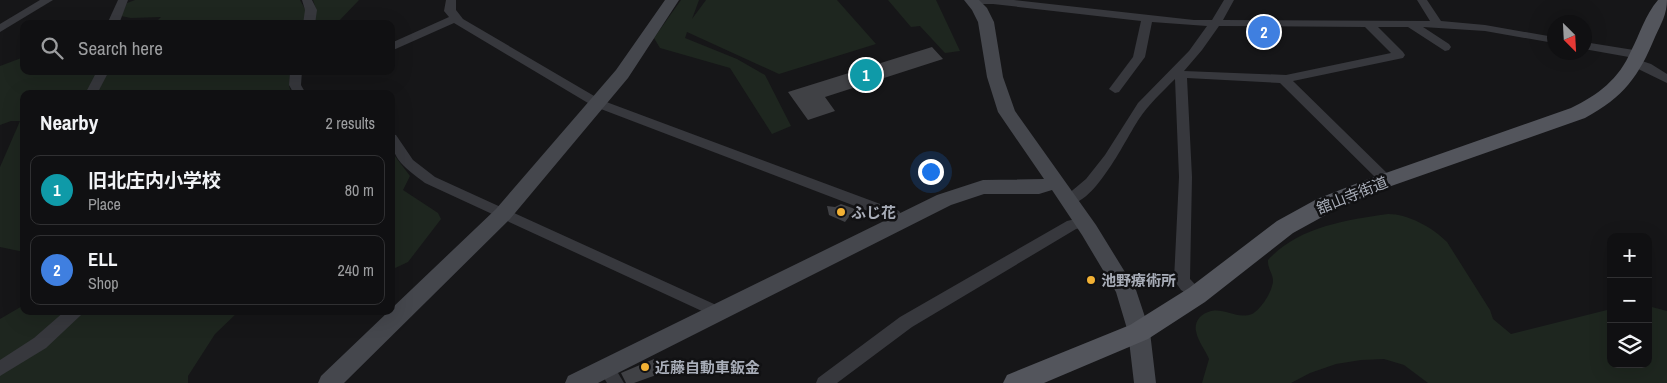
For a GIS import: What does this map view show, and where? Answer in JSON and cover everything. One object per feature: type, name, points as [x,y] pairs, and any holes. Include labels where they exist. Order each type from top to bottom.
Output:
[{"type":"main road","name":"舘山寺街道","points":[[1016,383],[1139,332],[1197,295],[1267,240],[1304,215],[1386,180],[1591,107],[1621,85],[1638,59],[1654,20],[1667,1]]},
{"type":"street","points":[[0,29],[48,0]]},
{"type":"street","points":[[115,20],[124,0]]},
{"type":"street","points":[[307,0],[311,10],[310,20]]},
{"type":"street","points":[[451,0],[450,10],[455,18],[598,103],[894,215],[900,222]]},
{"type":"street","points":[[329,383],[503,214],[622,74],[672,0]]},
{"type":"street","points":[[1068,200],[1085,189],[1109,158],[1142,106],[1177,75],[1195,52],[1229,0]]},
{"type":"street","points":[[1422,0],[1438,24]]},
{"type":"street","points":[[1145,383],[1139,332],[1119,277],[1084,222],[1014,124],[1002,100],[995,77],[989,30],[974,1],[1051,3],[1147,18],[1214,24],[1438,24],[1479,27],[1547,39]]},
{"type":"street","points":[[395,46],[455,18]]},
{"type":"street","points":[[1115,88],[1139,58],[1147,18]]},
{"type":"street","points":[[1177,75],[1283,79],[1399,55],[1367,23]]},
{"type":"street","points":[[1409,23],[1445,47]]},
{"type":"street","points":[[1592,47],[1638,59],[1667,79]]},
{"type":"street","points":[[93,90],[101,75]]},
{"type":"street","points":[[296,75],[295,85],[298,90]]},
{"type":"street","points":[[1177,75],[1185,130],[1186,195],[1182,280],[1197,295]]},
{"type":"street","points":[[1283,79],[1386,180]]},
{"type":"street","points":[[395,144],[408,163],[424,176],[709,308],[714,314]]},
{"type":"street","points":[[576,383],[611,375],[714,314],[944,200],[975,189],[992,186],[1039,187],[1055,183]]},
{"type":"street","points":[[824,383],[906,322],[1072,225],[1084,222]]},
{"type":"street","points":[[0,369],[40,342],[71,315]]},
{"type":"shaded area","points":[[135,0],[300,0],[306,11],[304,20],[158,20],[161,17],[131,18],[121,16],[127,3]]},
{"type":"shaded area","points":[[313,0],[359,0],[340,20],[315,20],[316,9]]},
{"type":"shaded area","points":[[681,0],[699,0],[692,19],[706,0],[837,0],[876,44],[779,74],[687,32],[685,38],[737,59],[765,75],[791,126],[772,134],[730,68],[660,48],[654,38]]},
{"type":"shaded area","points":[[888,0],[936,0],[960,51],[945,53],[920,26],[911,27]]},
{"type":"shaded area","points":[[20,58],[20,75],[290,75],[290,90],[20,90],[20,121],[11,121],[0,125],[0,66]]},
{"type":"shaded area","points":[[20,121],[20,251],[0,247],[0,167]]},
{"type":"shaded area","points":[[395,156],[410,176],[403,190],[438,213],[441,219],[408,262],[395,268]]},
{"type":"shaded area","points":[[1388,214],[1404,216],[1434,231],[1447,242],[1490,310],[1493,319],[1511,334],[1607,310],[1607,368],[1652,368],[1652,307],[1667,311],[1667,383],[1428,383],[1404,365],[1384,359],[1336,364],[1310,373],[1291,383],[1202,383],[1209,359],[1198,339],[1196,331],[1196,324],[1200,317],[1213,311],[1239,315],[1252,314],[1261,306],[1271,290],[1273,282],[1268,260],[1280,249],[1308,233],[1339,222]]},
{"type":"shaded area","points":[[20,307],[20,315],[235,315],[215,334],[188,376],[188,383],[0,383],[0,319]]},
{"type":"building","points":[[932,47],[943,59],[825,97],[835,111],[808,120],[788,92]]},
{"type":"building","name":"ふじ花","points":[[841,204],[855,209],[845,222],[829,215],[827,206],[835,207]]},
{"type":"building","name":"近藤自動車鈑金","points":[[654,359],[659,374],[634,383],[626,383],[621,373]]},
{"type":"place","name":"ELL","points":[[1264,32]]},
{"type":"place","name":"旧北庄内小学校","points":[[866,75]]},
{"type":"place","name":"ふじ花","points":[[841,212]]},
{"type":"place","name":"池野療術所","points":[[1091,280]]},
{"type":"place","name":"近藤自動車鈑金","points":[[645,367]]}]
